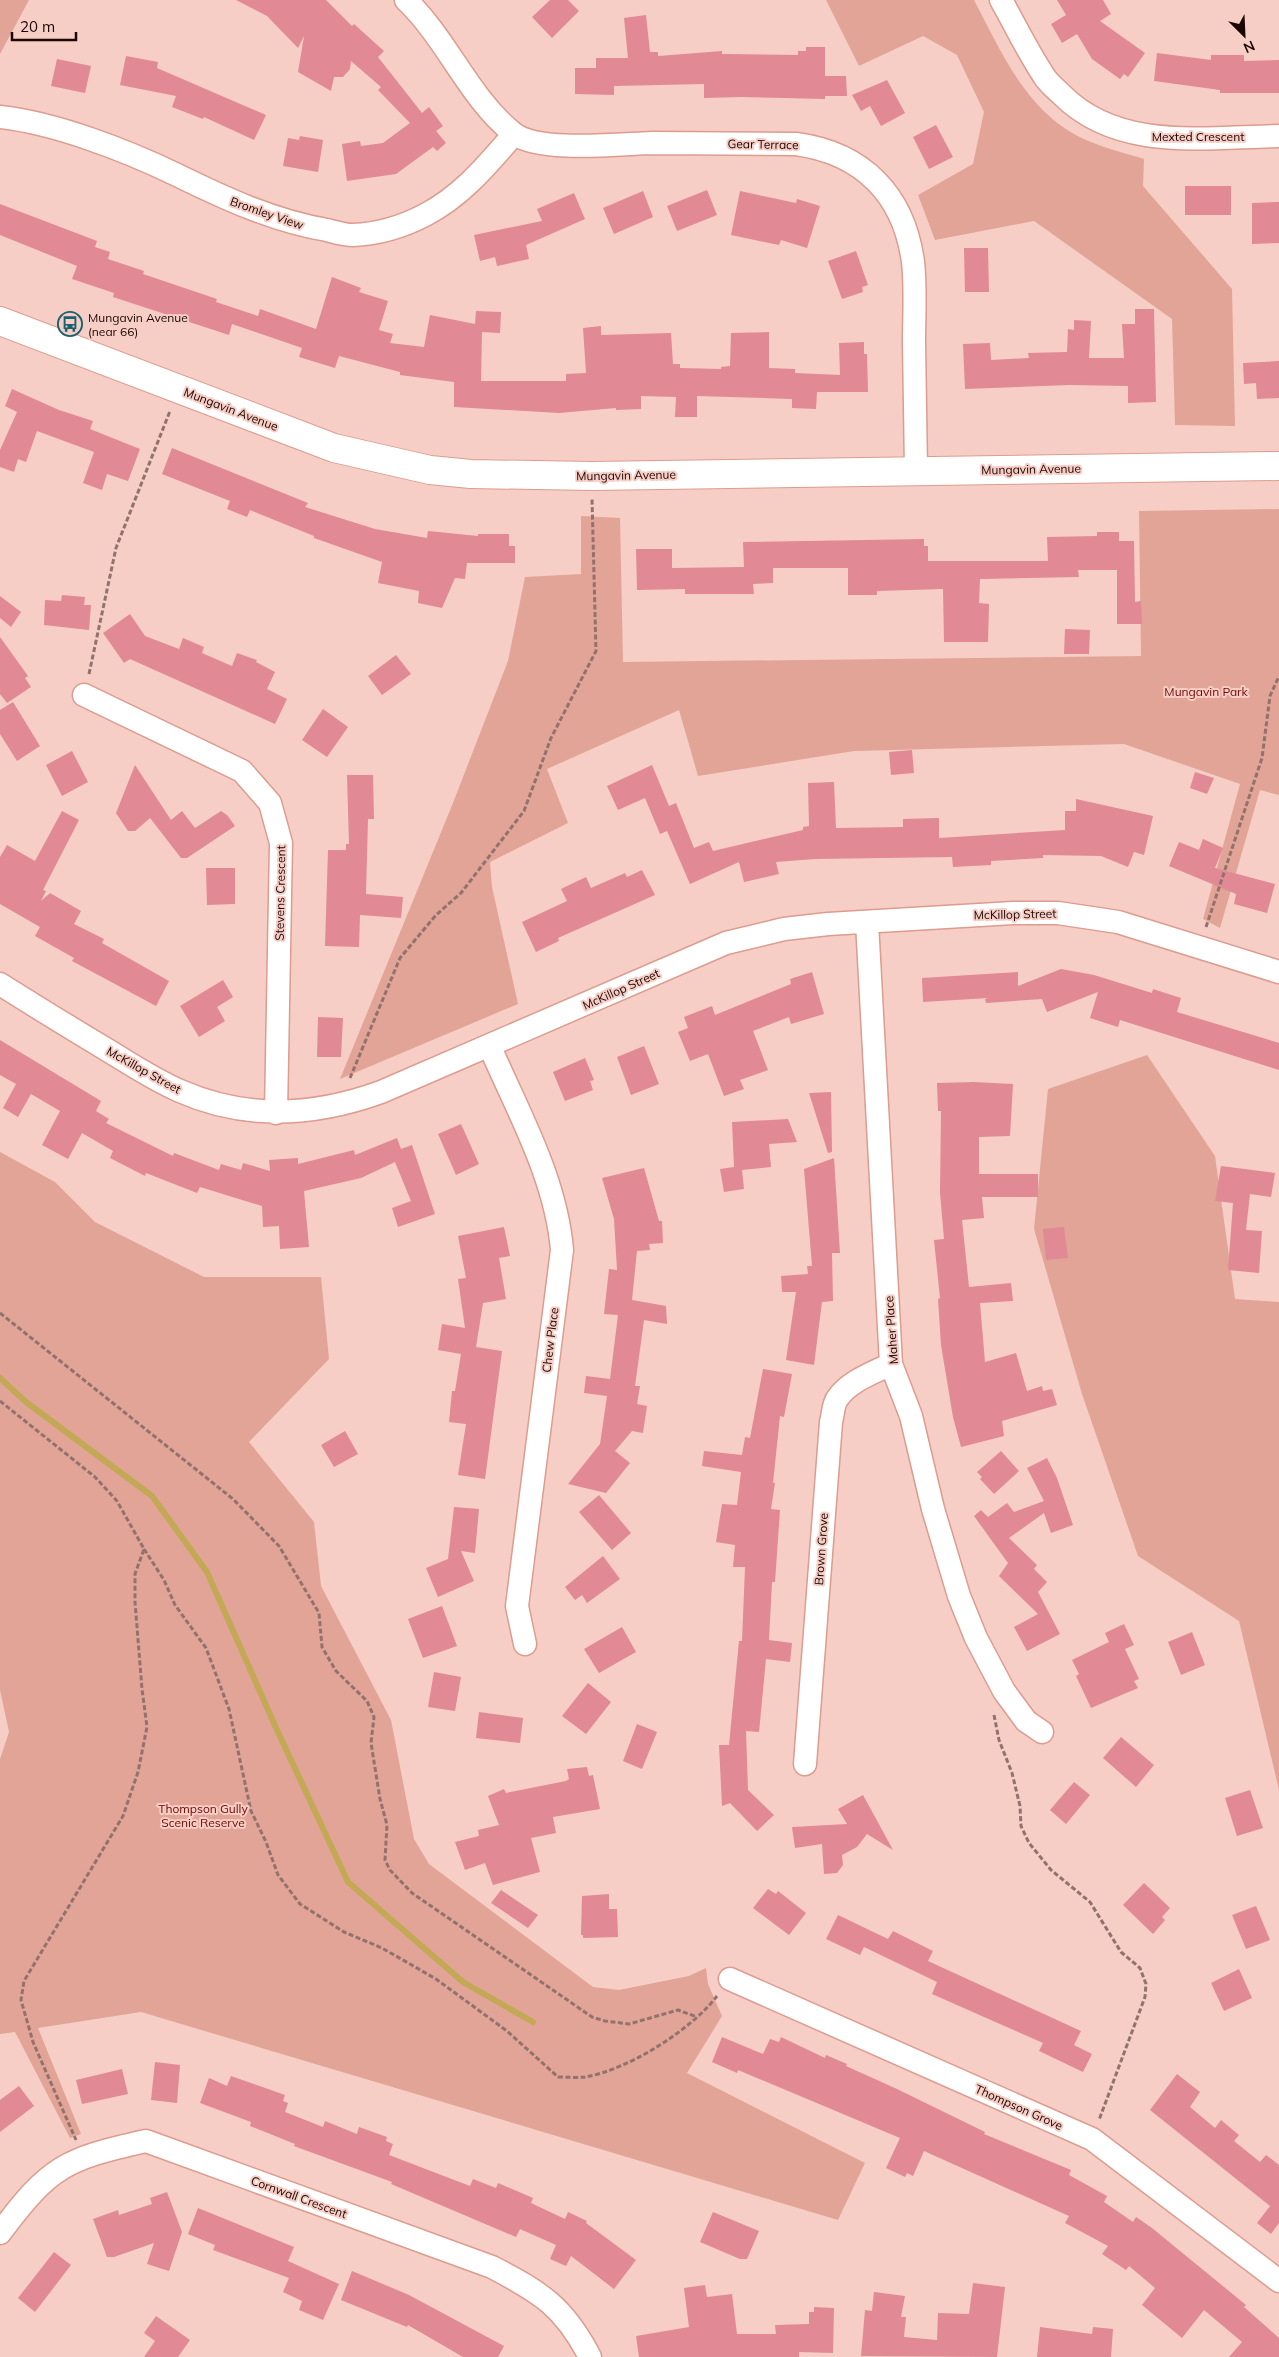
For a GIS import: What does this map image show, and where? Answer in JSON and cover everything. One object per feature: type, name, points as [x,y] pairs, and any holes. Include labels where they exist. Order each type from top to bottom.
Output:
[{"type":"main road","name":"Mungavin Avenue","points":[[0,320],[178,390],[334,448],[430,470],[471,474],[592,476],[1279,466]]},
{"type":"street","name":"Gear Terrace","points":[[406,0],[424,17],[485,104],[514,134],[538,142],[581,146],[651,143],[796,144],[818,147],[862,166],[894,202],[905,227],[913,262],[916,471]]},
{"type":"street","name":"Mexted Crescent","points":[[1001,0],[1044,78],[1072,106],[1106,126],[1138,135],[1164,137],[1279,136]]},
{"type":"street","name":"Bromley View","points":[[0,117],[20,119],[61,131],[130,156],[243,206],[305,227],[352,235],[393,229],[426,215],[463,190],[514,134]]},
{"type":"street","name":"Stevens Crescent","points":[[84,695],[242,771],[270,803],[281,843],[276,1113]]},
{"type":"street","name":"McKillop Street","points":[[0,984],[149,1076],[181,1092],[213,1103],[276,1113],[339,1106],[381,1092],[490,1047],[726,943],[784,929],[1013,913],[1058,913],[1118,922],[1279,972]]},
{"type":"street","name":"Maher Place","points":[[867,922],[891,1364],[911,1416],[933,1509],[958,1596],[976,1638],[1004,1691],[1026,1721],[1042,1732]]},
{"type":"street","name":"Chew Place","points":[[490,1047],[551,1188],[560,1226],[562,1250],[517,1606],[525,1644]]},
{"type":"street","name":"Brown Grove","points":[[805,1764],[831,1422],[836,1400],[848,1388],[862,1378],[891,1364]]},
{"type":"street","name":"Thompson Grove","points":[[730,1979],[1092,2139],[1279,2281]]},
{"type":"street","name":"Cornwall Crescent","points":[[0,2233],[28,2196],[46,2178],[65,2164],[83,2156],[146,2141],[492,2267],[526,2284],[554,2305],[575,2329],[590,2357]]},
{"type":"path","points":[[84,695],[116,548],[178,390]]},
{"type":"path","points":[[339,1106],[400,958],[436,915],[461,893],[524,811],[551,738],[596,652],[592,476]]},
{"type":"path","points":[[1199,947],[1262,758],[1270,696],[1279,676]]},
{"type":"path","points":[[0,1313],[233,1499],[279,1546],[319,1612],[322,1647],[336,1671],[367,1701],[374,1716],[371,1743],[380,1799],[387,1825],[385,1860],[400,1881],[412,1893],[592,2017],[605,2022],[629,2024],[678,2010],[697,2017]]},
{"type":"path","points":[[0,1401],[95,1477],[118,1501],[144,1549],[164,1580],[175,1605],[206,1648],[229,1709],[251,1811],[278,1875],[300,1904],[344,1932],[382,1948],[436,1980],[507,2031],[558,2077],[584,2077],[619,2067],[681,2032],[708,2008],[730,1979]]},
{"type":"path","points":[[83,2156],[32,2042],[20,2000],[24,1981],[123,1816],[138,1772],[147,1727],[135,1602],[135,1574],[144,1549]]},
{"type":"path","points":[[1004,1691],[995,1697],[992,1710],[999,1740],[1012,1773],[1020,1806],[1020,1826],[1029,1843],[1051,1870],[1090,1902],[1122,1952],[1140,1968],[1146,1984],[1145,1997],[1092,2139]]},
{"type":"green space","points":[[0,0],[29,0],[0,54]]},
{"type":"green space","points":[[826,0],[974,0],[1018,80],[1048,115],[1065,129],[1086,140],[1144,159],[1143,186],[1232,289],[1235,426],[1175,425],[1172,319],[1034,221],[935,240],[918,195],[973,164],[984,112],[957,55],[923,36],[859,66]]},
{"type":"green space","name":"Mungavin Park","points":[[1279,509],[1279,795],[1260,790],[1220,928],[1203,919],[1240,784],[1124,744],[854,751],[698,776],[679,710],[547,769],[568,823],[490,862],[492,887],[518,1004],[340,1079],[453,803],[508,661],[525,577],[581,574],[581,516],[620,518],[623,662],[1141,656],[1139,511]]},
{"type":"green space","points":[[1147,1055],[1215,1156],[1235,1299],[1279,1302],[1279,1790],[1239,1621],[1138,1556],[1082,1394],[1034,1229],[1048,1089]]},
{"type":"green space","name":"Thompson Gully Scenic Reserve","points":[[0,1152],[55,1182],[95,1222],[204,1277],[321,1277],[329,1359],[249,1442],[314,1522],[321,1586],[391,1720],[414,1839],[429,1864],[593,1987],[619,1990],[689,1976],[706,1968],[708,1984],[722,2016],[687,2073],[865,2163],[838,2220],[141,2012],[38,2028],[81,2134],[70,2138],[15,2032],[0,2034],[0,1759],[9,1732],[0,1690]]},
{"type":"building","points":[[236,0],[326,0],[352,26],[354,24],[384,51],[378,57],[422,113],[429,107],[443,126],[436,131],[446,143],[437,151],[433,147],[396,174],[347,181],[342,144],[360,141],[361,146],[383,143],[410,123],[378,90],[381,87],[351,61],[350,69],[343,77],[334,77],[331,91],[298,72],[304,36],[298,48],[267,16]]},
{"type":"building","points":[[550,0],[568,0],[579,11],[552,38],[532,17]]},
{"type":"building","points":[[1057,0],[1103,0],[1111,14],[1100,21],[1145,53],[1128,77],[1124,74],[1120,79],[1092,59],[1077,34],[1062,43],[1051,24],[1066,15]]},
{"type":"building","points":[[646,15],[650,52],[658,52],[658,56],[722,51],[722,54],[798,55],[798,51],[806,51],[806,47],[825,47],[825,76],[846,76],[847,96],[825,96],[825,99],[704,98],[704,84],[614,86],[614,95],[575,94],[575,68],[596,68],[596,58],[628,58],[624,18]]},
{"type":"building","points":[[1157,53],[1211,60],[1211,55],[1244,55],[1244,61],[1279,60],[1279,93],[1220,93],[1220,90],[1154,81]]},
{"type":"building","points":[[126,56],[158,62],[157,68],[266,115],[254,140],[204,117],[203,119],[172,107],[176,96],[120,85]]},
{"type":"building","points":[[57,59],[91,66],[85,93],[51,86]]},
{"type":"building","points":[[887,80],[905,113],[881,126],[870,106],[861,111],[852,95]]},
{"type":"building","points":[[936,125],[953,157],[929,169],[913,137]]},
{"type":"building","points":[[300,136],[323,140],[318,172],[283,166],[288,138],[299,140]]},
{"type":"building","points":[[1185,186],[1231,186],[1231,215],[1185,215]]},
{"type":"building","points":[[707,190],[717,215],[677,231],[667,206]]},
{"type":"building","points":[[643,191],[653,217],[614,234],[603,208]]},
{"type":"building","points":[[740,191],[796,203],[797,199],[820,206],[807,248],[781,240],[779,245],[731,235]]},
{"type":"building","points":[[574,193],[585,219],[526,245],[529,259],[497,266],[495,257],[480,261],[474,235],[542,221],[537,209]]},
{"type":"building","points":[[1279,202],[1279,243],[1252,244],[1252,203]]},
{"type":"building","points":[[0,204],[97,241],[95,247],[110,252],[108,259],[144,271],[143,274],[217,299],[216,302],[258,316],[260,309],[316,329],[332,277],[361,288],[359,292],[388,301],[379,330],[393,334],[390,343],[424,347],[430,315],[475,324],[476,311],[501,312],[500,333],[482,332],[481,381],[566,381],[566,374],[586,373],[583,328],[601,326],[601,335],[671,333],[673,364],[680,364],[680,368],[721,369],[721,367],[730,366],[731,333],[769,332],[769,368],[795,369],[795,373],[840,375],[839,343],[864,342],[864,354],[867,354],[868,392],[817,392],[816,409],[792,408],[792,399],[697,396],[697,417],[675,417],[676,397],[641,396],[641,409],[616,410],[616,408],[559,413],[454,407],[454,382],[400,375],[400,372],[339,356],[335,368],[299,357],[302,348],[232,324],[229,335],[113,297],[114,293],[72,279],[77,266],[0,235]]},
{"type":"building","points":[[964,248],[988,248],[989,292],[965,292]]},
{"type":"building","points":[[856,251],[868,285],[862,287],[863,292],[842,299],[828,261]]},
{"type":"building","points":[[1135,309],[1154,309],[1156,402],[1128,403],[1128,386],[1070,385],[965,389],[963,344],[990,343],[991,360],[1029,358],[1028,353],[1067,352],[1068,329],[1074,330],[1074,320],[1091,321],[1089,358],[1124,358],[1122,324],[1135,324]]},
{"type":"building","points":[[1279,361],[1279,398],[1257,399],[1256,383],[1244,384],[1243,363]]},
{"type":"building","points":[[12,389],[59,410],[93,421],[90,429],[140,449],[128,481],[107,474],[102,490],[83,483],[94,452],[37,431],[26,462],[18,459],[14,472],[0,467],[0,450],[17,412],[5,406]]},
{"type":"building","points":[[172,448],[308,503],[305,507],[375,529],[427,538],[428,531],[478,536],[478,534],[509,534],[509,546],[515,546],[515,563],[467,563],[465,579],[455,578],[442,608],[418,603],[419,591],[378,583],[382,562],[314,538],[314,536],[250,510],[247,517],[227,509],[230,501],[162,474]]},
{"type":"building","points":[[1097,532],[1119,532],[1119,541],[1134,541],[1135,602],[1141,601],[1142,624],[1117,624],[1117,570],[1078,570],[1079,577],[980,579],[979,603],[989,604],[988,642],[944,642],[943,589],[877,591],[877,595],[848,595],[848,568],[773,568],[773,583],[753,584],[754,594],[685,594],[685,589],[637,590],[636,549],[672,549],[672,568],[744,567],[743,542],[924,539],[924,546],[928,546],[928,561],[1048,561],[1047,537],[1097,536]]},
{"type":"building","points":[[62,595],[85,597],[84,605],[91,605],[89,630],[44,625],[45,600],[61,601]]},
{"type":"building","points":[[0,596],[21,612],[11,627],[0,618]]},
{"type":"building","points":[[130,614],[145,636],[179,649],[183,638],[204,647],[202,653],[232,666],[237,653],[257,660],[256,662],[275,672],[267,689],[287,699],[275,724],[130,659],[124,663],[103,633]]},
{"type":"building","points":[[1065,629],[1090,630],[1089,654],[1064,654]]},
{"type":"building","points":[[0,637],[28,676],[25,678],[31,687],[7,703],[0,694]]},
{"type":"building","points":[[396,655],[411,674],[382,695],[368,676]]},
{"type":"building","points":[[13,702],[40,746],[17,761],[0,734],[0,710]]},
{"type":"building","points":[[323,709],[348,727],[327,757],[302,740]]},
{"type":"building","points":[[912,750],[914,773],[891,775],[889,752]]},
{"type":"building","points":[[72,751],[88,782],[62,796],[46,765]]},
{"type":"building","points":[[135,765],[171,820],[182,811],[195,828],[221,811],[227,815],[235,826],[187,858],[181,858],[150,818],[135,831],[128,831],[116,813]]},
{"type":"building","points":[[652,765],[669,806],[676,803],[694,848],[709,842],[713,851],[803,830],[803,827],[809,826],[808,783],[834,782],[836,828],[903,827],[903,819],[939,818],[939,838],[1065,830],[1065,811],[1076,811],[1076,799],[1153,816],[1144,855],[1134,852],[1128,867],[1101,856],[1043,855],[1043,858],[991,861],[991,865],[953,867],[952,857],[815,859],[776,862],[779,874],[744,882],[739,862],[690,884],[667,831],[660,834],[645,798],[618,810],[607,786]]},
{"type":"building","points":[[1195,772],[1214,778],[1207,794],[1190,788]]},
{"type":"building","points":[[347,775],[373,775],[374,819],[368,819],[366,894],[403,897],[401,918],[360,915],[359,947],[325,946],[328,850],[346,850],[346,844],[349,844]]},
{"type":"building","points":[[62,811],[79,820],[43,890],[46,891],[41,901],[50,893],[81,911],[74,924],[104,939],[102,943],[169,981],[156,1006],[72,961],[74,958],[35,936],[40,927],[0,904],[0,857],[7,845],[35,861]]},
{"type":"building","points":[[1203,839],[1223,848],[1215,868],[1275,884],[1267,913],[1234,904],[1236,894],[1169,866],[1179,842],[1199,850]]},
{"type":"building","points":[[206,868],[235,868],[235,904],[207,905]]},
{"type":"building","points":[[642,870],[655,895],[558,938],[559,941],[536,952],[522,922],[567,901],[561,889],[586,877],[591,888],[625,873],[627,877]]},
{"type":"building","points":[[1061,969],[1094,975],[1152,993],[1153,989],[1181,998],[1177,1012],[1279,1043],[1279,1070],[1120,1020],[1118,1027],[1090,1018],[1098,992],[1047,1012],[1042,999],[986,1003],[985,999],[988,998],[923,1002],[922,978],[1018,972],[1018,986]]},
{"type":"building","points":[[812,972],[824,1014],[791,1024],[789,1017],[753,1031],[768,1070],[740,1080],[744,1089],[724,1096],[708,1054],[690,1061],[678,1032],[688,1028],[684,1017],[712,1006],[715,1015],[791,984],[790,979]]},
{"type":"building","points":[[223,980],[233,997],[217,1007],[225,1021],[199,1037],[180,1006]]},
{"type":"building","points":[[318,1017],[343,1018],[341,1057],[317,1057]]},
{"type":"building","points":[[0,1040],[101,1101],[96,1111],[109,1119],[106,1123],[173,1156],[174,1153],[219,1170],[221,1164],[241,1170],[243,1163],[270,1171],[269,1160],[298,1158],[298,1164],[354,1150],[355,1155],[397,1138],[401,1149],[412,1145],[435,1214],[398,1227],[392,1208],[411,1201],[395,1162],[361,1178],[304,1191],[309,1247],[280,1249],[279,1226],[263,1227],[262,1206],[200,1187],[197,1193],[146,1173],[145,1176],[110,1158],[113,1151],[82,1133],[68,1159],[42,1145],[60,1111],[31,1094],[18,1117],[3,1108],[16,1084],[0,1075]]},
{"type":"building","points":[[644,1046],[659,1084],[631,1095],[617,1057]]},
{"type":"building","points":[[585,1058],[594,1080],[590,1081],[593,1090],[565,1101],[553,1072]]},
{"type":"building","points":[[937,1083],[1013,1084],[1010,1136],[979,1137],[979,1174],[1038,1174],[1038,1197],[982,1197],[984,1218],[962,1220],[969,1287],[1011,1283],[1013,1301],[980,1303],[985,1362],[1016,1353],[1027,1391],[1042,1386],[1043,1391],[1052,1389],[1057,1405],[1002,1421],[1004,1436],[961,1447],[953,1417],[941,1345],[938,1299],[940,1298],[934,1240],[944,1239],[940,1193],[941,1111],[938,1111]]},
{"type":"building","points":[[831,1092],[832,1152],[828,1153],[809,1093]]},
{"type":"building","points":[[788,1119],[797,1142],[769,1144],[771,1167],[742,1170],[744,1189],[724,1192],[720,1169],[734,1167],[732,1122]]},
{"type":"building","points":[[461,1124],[479,1164],[456,1175],[438,1134]]},
{"type":"building","points":[[834,1158],[840,1253],[832,1253],[833,1301],[822,1302],[814,1365],[786,1360],[796,1292],[782,1292],[781,1276],[808,1274],[807,1266],[812,1266],[804,1169]]},
{"type":"building","points":[[1221,1166],[1275,1173],[1271,1197],[1250,1194],[1246,1230],[1262,1231],[1259,1273],[1228,1270],[1233,1203],[1215,1201]]},
{"type":"building","points":[[644,1168],[659,1221],[662,1221],[663,1243],[649,1244],[650,1250],[637,1251],[632,1300],[666,1306],[667,1324],[644,1320],[635,1386],[640,1386],[637,1404],[647,1406],[643,1433],[632,1431],[615,1451],[630,1463],[606,1493],[568,1484],[600,1444],[607,1396],[584,1393],[586,1376],[610,1379],[618,1315],[604,1314],[609,1269],[617,1270],[614,1219],[602,1178]]},
{"type":"building","points":[[504,1227],[510,1256],[499,1258],[506,1299],[483,1303],[476,1347],[502,1351],[485,1479],[458,1475],[466,1424],[449,1422],[452,1391],[455,1391],[461,1354],[438,1350],[442,1324],[465,1328],[458,1279],[466,1278],[458,1236]]},
{"type":"building","points":[[1064,1227],[1068,1258],[1046,1260],[1043,1229]]},
{"type":"building","points":[[763,1369],[792,1374],[784,1417],[780,1416],[773,1483],[775,1483],[771,1509],[780,1510],[775,1582],[772,1582],[769,1640],[792,1643],[790,1662],[766,1659],[759,1732],[746,1731],[748,1790],[774,1815],[757,1831],[730,1803],[722,1806],[719,1745],[729,1745],[739,1641],[742,1641],[745,1567],[733,1567],[735,1545],[716,1542],[722,1504],[737,1505],[741,1472],[702,1466],[704,1451],[742,1455],[745,1437],[750,1438]]},
{"type":"building","points":[[345,1431],[358,1454],[334,1467],[321,1445]]},
{"type":"building","points":[[1001,1451],[1019,1471],[994,1494],[980,1479],[982,1477],[977,1472]]},
{"type":"building","points":[[1047,1458],[1057,1478],[1073,1525],[1051,1533],[1044,1513],[1009,1538],[1037,1565],[1034,1569],[1047,1582],[1038,1592],[1060,1634],[1027,1651],[1014,1627],[1038,1614],[999,1576],[1008,1563],[974,1516],[981,1510],[988,1517],[1007,1503],[1014,1512],[1044,1501],[1027,1468]]},
{"type":"building","points":[[599,1495],[631,1533],[612,1550],[579,1512]]},
{"type":"building","points":[[454,1507],[479,1509],[475,1553],[461,1551],[474,1581],[438,1597],[426,1568],[448,1559]]},
{"type":"building","points":[[603,1556],[620,1579],[587,1603],[582,1595],[575,1600],[565,1587]]},
{"type":"building","points":[[442,1606],[457,1646],[423,1658],[408,1619]]},
{"type":"building","points":[[1124,1624],[1134,1645],[1125,1649],[1139,1679],[1134,1681],[1138,1688],[1091,1708],[1076,1676],[1079,1674],[1072,1660],[1109,1642],[1105,1633]]},
{"type":"building","points":[[622,1627],[636,1652],[599,1673],[584,1649]]},
{"type":"building","points":[[1192,1632],[1205,1665],[1181,1675],[1168,1642]]},
{"type":"building","points":[[434,1672],[461,1677],[455,1711],[428,1707]]},
{"type":"building","points":[[588,1683],[611,1702],[586,1734],[562,1716]]},
{"type":"building","points":[[479,1712],[523,1718],[520,1743],[476,1738]]},
{"type":"building","points":[[637,1724],[657,1732],[642,1769],[623,1761]]},
{"type":"building","points":[[1121,1737],[1154,1765],[1136,1787],[1103,1758]]},
{"type":"building","points":[[587,1767],[589,1776],[593,1775],[600,1809],[553,1817],[556,1833],[531,1838],[540,1872],[493,1885],[485,1863],[465,1870],[455,1842],[479,1836],[478,1830],[499,1825],[488,1796],[504,1789],[506,1793],[566,1781],[569,1779],[567,1769]]},
{"type":"building","points":[[1074,1782],[1090,1795],[1066,1824],[1050,1810]]},
{"type":"building","points":[[1250,1790],[1263,1828],[1237,1836],[1225,1798]]},
{"type":"building","points":[[863,1795],[893,1850],[867,1834],[857,1847],[842,1855],[843,1865],[837,1873],[824,1874],[822,1844],[795,1848],[792,1827],[847,1824],[838,1809]]},
{"type":"building","points":[[1144,1883],[1170,1908],[1162,1917],[1165,1920],[1153,1934],[1123,1905]]},
{"type":"building","points":[[768,1889],[776,1894],[778,1891],[806,1913],[789,1935],[753,1908]]},
{"type":"building","points":[[501,1890],[538,1915],[528,1928],[491,1903]]},
{"type":"building","points":[[609,1894],[609,1909],[617,1909],[618,1937],[583,1938],[583,1935],[581,1935],[582,1896]]},
{"type":"building","points":[[1256,1906],[1270,1940],[1246,1949],[1232,1915]]},
{"type":"building","points":[[838,1915],[888,1939],[893,1931],[933,1951],[928,1961],[1081,2031],[1074,2045],[1092,2054],[1083,2072],[1039,2051],[1043,2043],[932,1994],[937,1982],[864,1947],[860,1955],[826,1939]]},
{"type":"building","points":[[1239,1969],[1252,1998],[1224,2011],[1211,1983]]},
{"type":"building","points":[[722,2037],[763,2054],[770,2039],[779,2042],[781,2037],[825,2058],[826,2055],[847,2064],[846,2066],[985,2132],[984,2134],[1071,2170],[1069,2175],[1107,2196],[1104,2202],[1133,2222],[1136,2217],[1152,2228],[1246,2305],[1244,2307],[1279,2338],[1279,2357],[1229,2357],[1242,2342],[1204,2310],[1182,2338],[1142,2305],[1155,2288],[1129,2266],[1126,2270],[1102,2254],[1108,2246],[1065,2223],[1069,2216],[924,2151],[913,2176],[907,2173],[905,2177],[886,2168],[900,2138],[738,2070],[737,2073],[712,2062]]},
{"type":"building","points":[[155,2062],[180,2065],[177,2103],[151,2100]]},
{"type":"building","points":[[122,2069],[128,2094],[82,2104],[76,2080]]},
{"type":"building","points":[[1177,2074],[1200,2092],[1190,2107],[1215,2128],[1221,2120],[1239,2135],[1234,2141],[1260,2162],[1266,2155],[1279,2165],[1279,2223],[1271,2234],[1257,2223],[1270,2206],[1150,2110]]},
{"type":"building","points":[[231,2076],[285,2095],[283,2101],[288,2103],[285,2112],[323,2127],[325,2121],[357,2134],[359,2127],[387,2137],[386,2141],[393,2144],[389,2155],[470,2186],[473,2179],[496,2188],[498,2183],[533,2198],[531,2203],[565,2219],[568,2212],[587,2221],[586,2223],[636,2260],[614,2289],[571,2256],[566,2266],[550,2259],[556,2245],[520,2229],[516,2237],[391,2184],[392,2182],[294,2146],[295,2144],[250,2126],[251,2122],[200,2103],[209,2078],[227,2086]]},
{"type":"building","points":[[19,2086],[34,2106],[0,2132],[0,2100]]},
{"type":"building","points":[[167,2192],[182,2232],[169,2271],[147,2264],[154,2243],[114,2257],[107,2257],[93,2219],[118,2210],[119,2215],[152,2204],[150,2198]]},
{"type":"building","points":[[198,2208],[294,2247],[288,2261],[339,2284],[323,2320],[299,2310],[302,2301],[283,2292],[289,2278],[213,2250],[215,2245],[188,2234]]},
{"type":"building","points":[[713,2212],[759,2231],[747,2259],[740,2259],[700,2242]]},
{"type":"building","points":[[54,2252],[71,2265],[35,2312],[18,2298]]},
{"type":"building","points":[[352,2271],[409,2295],[504,2346],[498,2357],[463,2357],[408,2325],[407,2327],[341,2300]]},
{"type":"building","points":[[973,2283],[1005,2287],[997,2357],[861,2356],[865,2310],[872,2311],[874,2292],[905,2296],[901,2317],[906,2317],[904,2337],[937,2340],[938,2313],[969,2314]]},
{"type":"building","points":[[705,2285],[707,2297],[732,2294],[737,2334],[776,2334],[775,2325],[809,2324],[809,2312],[814,2312],[814,2307],[834,2308],[833,2353],[799,2352],[799,2357],[639,2357],[636,2336],[689,2327],[684,2288]]},
{"type":"building","points":[[156,2316],[190,2340],[178,2357],[144,2357],[155,2341],[144,2333]]},
{"type":"building","points":[[1040,2327],[1092,2334],[1093,2327],[1113,2329],[1111,2357],[1037,2357]]},
{"type":"waterway","points":[[0,1378],[26,1402],[152,1496],[207,1572],[277,1730],[348,1882],[463,1982],[533,2022]]},
{"type":"place","name":"Mungavin Avenue (near 66)","points":[[70,324]]}]
